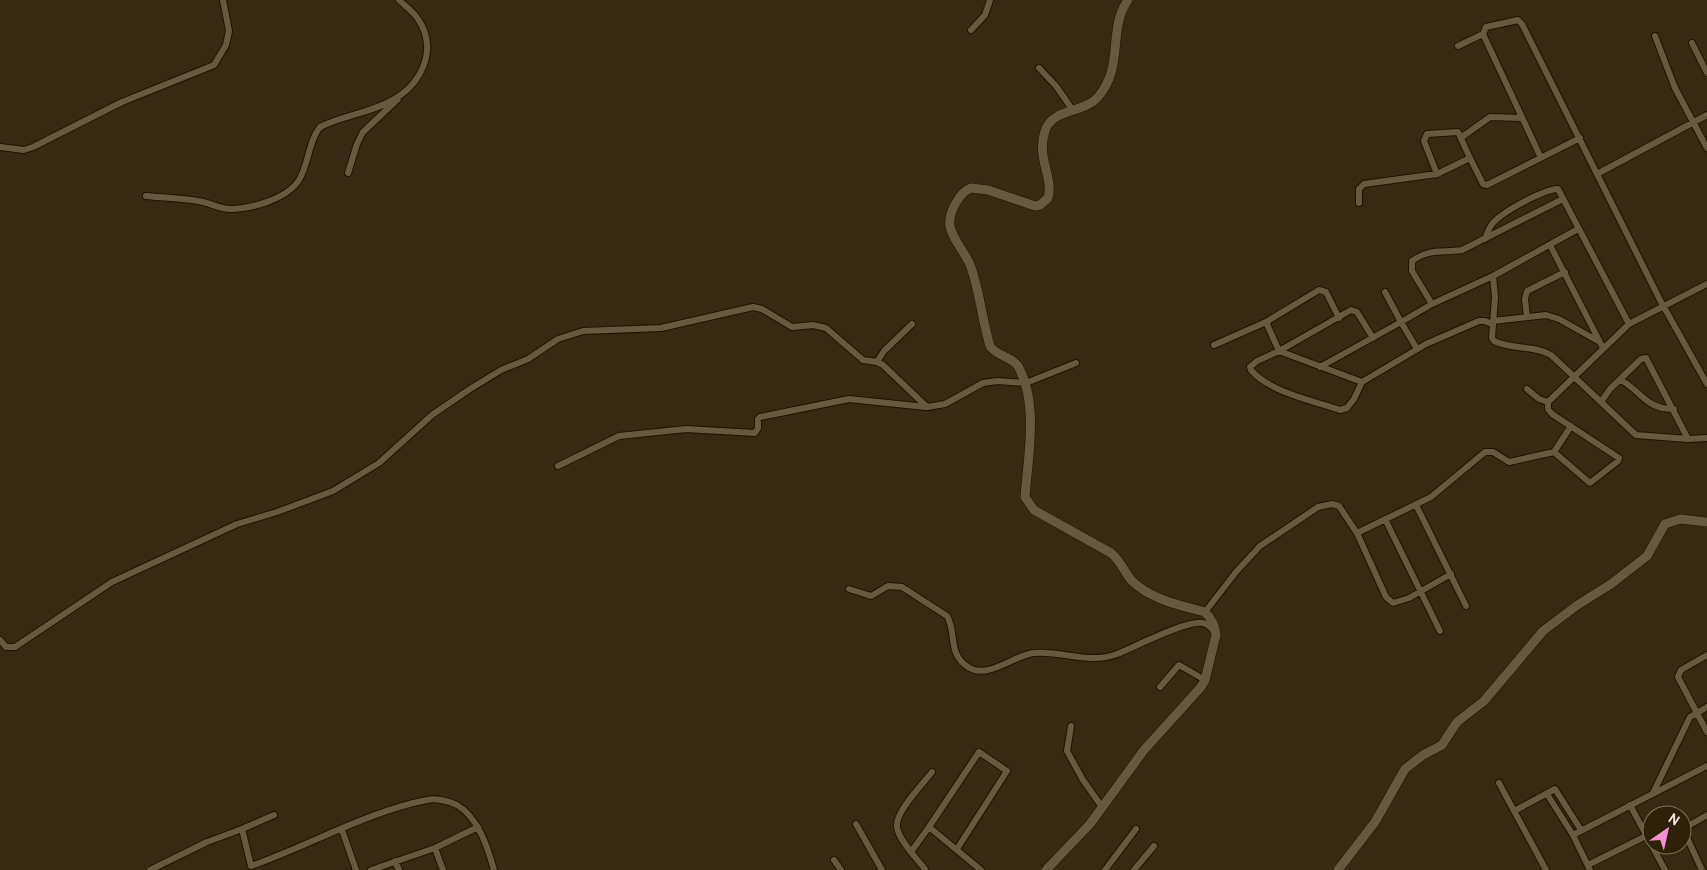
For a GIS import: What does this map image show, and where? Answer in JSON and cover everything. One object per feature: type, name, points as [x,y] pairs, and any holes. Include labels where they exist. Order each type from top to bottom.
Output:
[{"type":"street","points":[[0,147],[9,150],[24,150],[122,102],[214,65],[226,45],[228,31],[223,0]]},
{"type":"street","points":[[348,173],[357,144],[363,132],[402,95],[423,66],[428,47],[419,19],[399,0]]},
{"type":"street","points":[[970,30],[987,12],[990,0]]},
{"type":"street","points":[[1046,870],[1090,824],[1144,750],[1205,680],[1216,635],[1211,618],[1204,612],[1151,595],[1133,582],[1115,556],[1034,510],[1028,504],[1025,497],[1030,420],[1026,383],[1015,363],[992,350],[990,346],[978,290],[970,264],[952,233],[950,217],[962,194],[971,188],[988,190],[1035,206],[1045,202],[1050,193],[1041,159],[1045,130],[1052,120],[1098,98],[1107,83],[1116,60],[1118,21],[1128,0]]},
{"type":"street","points":[[1458,46],[1483,34],[1486,27],[1512,20],[1518,20],[1522,24],[1664,307],[1707,384]]},
{"type":"street","points":[[1483,34],[1541,158]]},
{"type":"street","points":[[1654,36],[1675,88],[1707,148]]},
{"type":"street","points":[[1692,43],[1707,73]]},
{"type":"street","points":[[1038,68],[1056,86],[1072,109]]},
{"type":"street","points":[[146,196],[182,199],[227,209],[242,208],[273,198],[288,191],[298,182],[320,127],[374,109],[402,95]]},
{"type":"street","points":[[1596,174],[1692,121],[1707,115]]},
{"type":"street","points":[[1462,137],[1490,117],[1521,118]]},
{"type":"street","points":[[1437,174],[1424,141],[1425,135],[1454,131],[1462,137],[1483,184],[1487,185],[1580,138]]},
{"type":"street","points":[[1359,203],[1358,189],[1364,184],[1437,174],[1470,158]]},
{"type":"street","points":[[1485,238],[1491,225],[1499,218],[1534,198],[1558,188],[1629,324]]},
{"type":"street","points":[[1432,304],[1412,271],[1412,261],[1439,250],[1462,250],[1564,199]]},
{"type":"street","points":[[1320,367],[1432,304],[1493,276],[1578,229]]},
{"type":"street","points":[[1550,245],[1603,348]]},
{"type":"street","points":[[1527,317],[1525,299],[1528,291],[1565,272]]},
{"type":"street","points":[[1493,276],[1495,297],[1492,338],[1496,342],[1541,350],[1551,356],[1636,435],[1688,439],[1707,438]]},
{"type":"street","points":[[1554,452],[1590,483],[1597,480],[1619,459],[1608,449],[1552,414],[1548,408],[1548,402],[1629,324],[1707,284]]},
{"type":"street","points":[[1214,346],[1266,322],[1319,290],[1326,292],[1339,318]]},
{"type":"street","points":[[1385,292],[1418,350]]},
{"type":"street","points":[[0,640],[6,647],[15,647],[112,582],[237,524],[277,512],[333,491],[379,462],[432,415],[470,389],[501,370],[528,359],[558,339],[578,332],[660,328],[753,307],[762,309],[792,327],[813,325],[826,328],[863,360],[878,362],[927,407]]},
{"type":"street","points":[[1373,338],[1354,310],[1280,351],[1253,363],[1251,370],[1265,381],[1288,393],[1340,410],[1347,408],[1354,399],[1362,382],[1418,350],[1479,322],[1493,323],[1546,315],[1560,319],[1598,341]]},
{"type":"street","points":[[1266,322],[1280,351],[1362,382]]},
{"type":"street","points":[[878,362],[884,351],[912,324]]},
{"type":"street","points":[[1601,402],[1641,359],[1646,358],[1688,439]]},
{"type":"street","points":[[558,466],[618,436],[686,429],[755,433],[760,417],[841,400],[927,407],[945,404],[983,383],[997,381],[1026,383],[1076,363]]},
{"type":"street","points":[[1620,380],[1638,392],[1652,406],[1674,409]]},
{"type":"street","points":[[1527,388],[1539,399],[1548,402]]},
{"type":"street","points":[[1357,533],[1431,498],[1485,452],[1494,452],[1509,462],[1554,452],[1571,426]]},
{"type":"street","points":[[1204,612],[1260,546],[1318,507],[1332,504],[1339,506],[1357,533],[1364,553],[1389,601],[1397,603],[1450,574]]},
{"type":"street","points":[[1416,505],[1466,606]]},
{"type":"street","points":[[1386,519],[1440,631]]},
{"type":"street","points":[[1338,870],[1375,822],[1405,769],[1423,755],[1442,745],[1457,722],[1484,700],[1543,631],[1576,606],[1612,584],[1647,556],[1665,524],[1680,519],[1707,522]]},
{"type":"street","points":[[849,589],[871,596],[888,586],[908,589],[947,616],[956,654],[969,668],[984,670],[1032,653],[1100,659],[1114,655],[1177,628],[1199,622],[1207,624],[1216,635]]},
{"type":"street","points":[[1707,655],[1681,670],[1678,675],[1707,732]]},
{"type":"street","points":[[1160,688],[1179,665],[1205,680]]},
{"type":"street","points":[[1652,792],[1690,717],[1707,707]]},
{"type":"street","points":[[1071,726],[1067,751],[1083,780],[1102,807]]},
{"type":"street","points":[[911,852],[930,827],[978,752],[1006,771],[957,850]]},
{"type":"street","points":[[1573,835],[1652,792],[1707,766]]},
{"type":"street","points":[[925,870],[897,829],[897,822],[903,808],[932,772]]},
{"type":"street","points":[[1499,783],[1546,870]]},
{"type":"street","points":[[1514,810],[1547,794],[1552,789],[1558,791],[1582,830]]},
{"type":"street","points":[[1547,794],[1573,835],[1589,868],[1642,838]]},
{"type":"street","points":[[243,870],[252,868],[380,814],[429,799],[445,800],[458,806],[472,818],[478,827],[494,870]]},
{"type":"street","points":[[1630,805],[1642,828]]},
{"type":"street","points":[[150,870],[207,842],[274,815]]},
{"type":"street","points":[[1702,870],[1683,829],[1707,815]]},
{"type":"street","points":[[856,824],[882,870]]},
{"type":"street","points":[[371,870],[435,848],[478,827]]},
{"type":"street","points":[[930,827],[981,870]]},
{"type":"street","points":[[242,829],[252,868]]},
{"type":"street","points":[[1105,870],[1136,829]]},
{"type":"street","points":[[342,830],[356,870]]},
{"type":"street","points":[[1134,870],[1154,846]]},
{"type":"street","points":[[435,848],[443,870]]},
{"type":"street","points":[[1655,855],[1662,869]]},
{"type":"street","points":[[834,860],[841,870]]},
{"type":"street","points":[[395,862],[398,870]]}]
